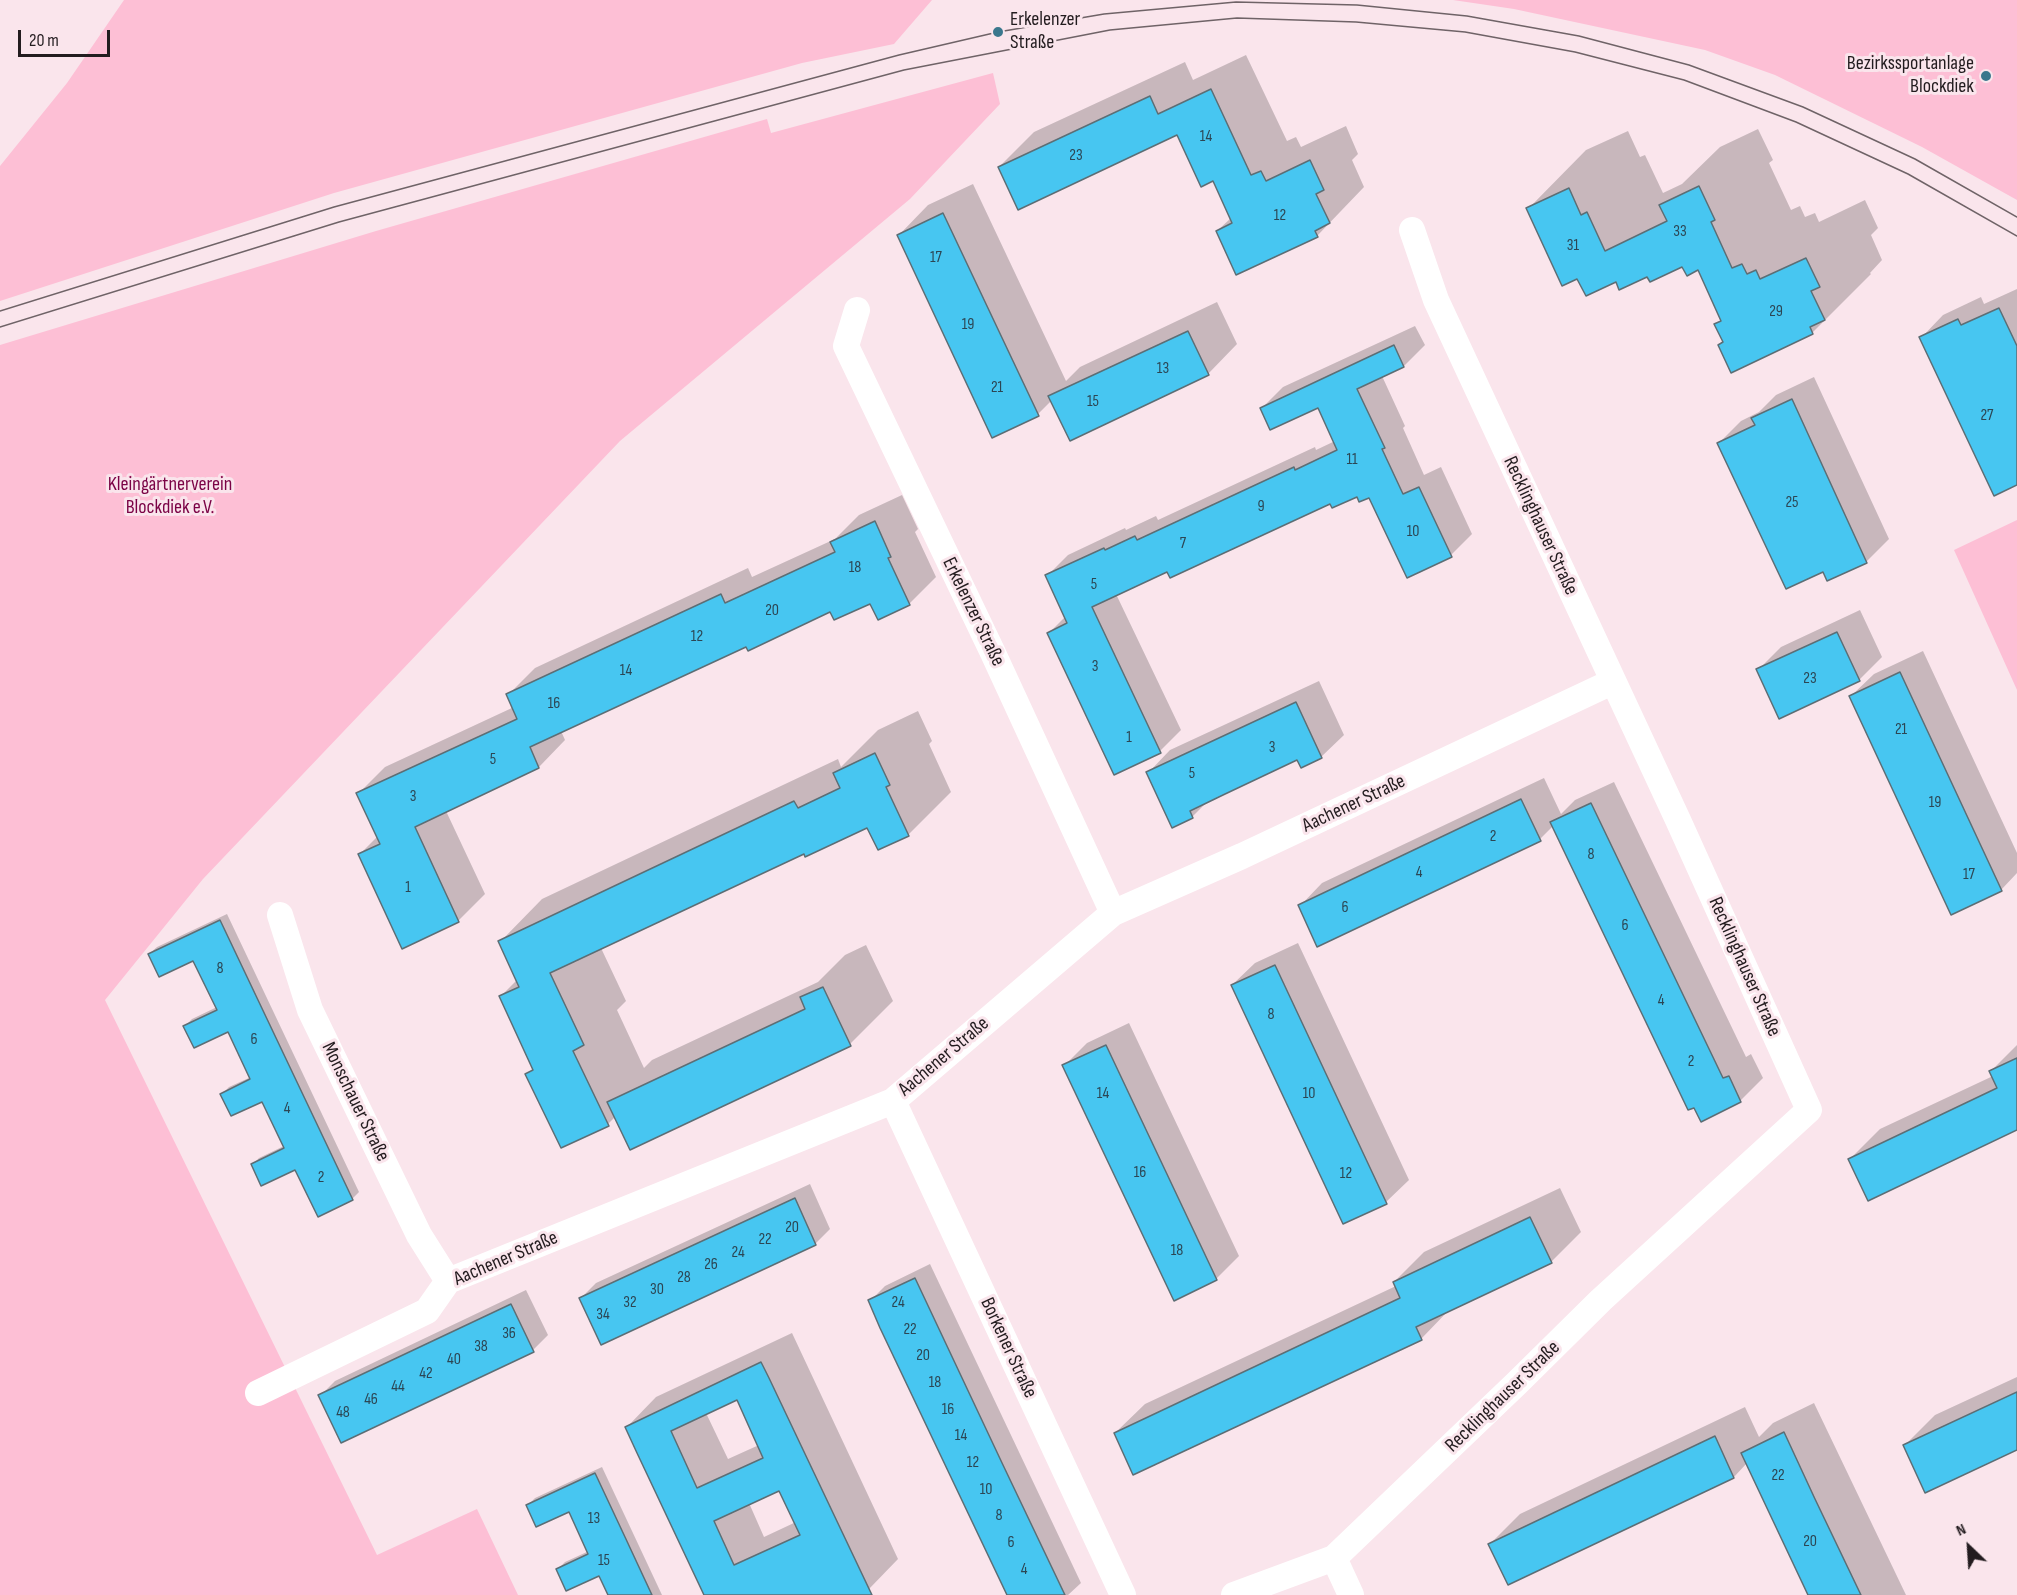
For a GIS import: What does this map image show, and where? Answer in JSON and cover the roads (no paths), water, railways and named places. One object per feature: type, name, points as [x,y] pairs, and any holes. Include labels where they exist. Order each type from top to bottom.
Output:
[{"type":"street","name":"Recklinghauser Straße","points":[[1334,1558],[1601,1300],[1809,1110],[1678,820],[1436,300],[1412,230]]},
{"type":"street","name":"Erkelenzer Straße","points":[[857,310],[846,346],[993,653],[1113,913]]},
{"type":"street","name":"Aachener Straße","points":[[258,1392],[427,1311],[448,1281],[893,1101],[1113,913],[1242,856],[1612,682]]},
{"type":"street","name":"Monschauer Straße","points":[[280,915],[310,1010],[419,1235],[448,1281]]},
{"type":"street","name":"Borkener Straße","points":[[893,1101],[1123,1595]]},
{"type":"street","points":[[1234,1595],[1334,1558],[1351,1595]]},
{"type":"tram line","points":[[0,311],[334,207],[899,55],[998,32],[1104,14],[1236,2],[1357,5],[1467,16],[1579,36],[1689,65],[1803,107],[1915,159],[2017,217]]},
{"type":"tram line","points":[[0,327],[339,222],[904,70],[1110,30],[1237,18],[1356,22],[1465,32],[1575,52],[1684,80],[1796,122],[1908,174],[2017,236]]},
{"type":"place","name":"Erkelenzer Straße","points":[[998,32]]},
{"type":"place","name":"Bezirkssportanlage Blockdiek","points":[[1986,76]]},
{"type":"park label","name":"Kleingärtnerverein Blockdiek e.V.","points":[[170,496]]}]
